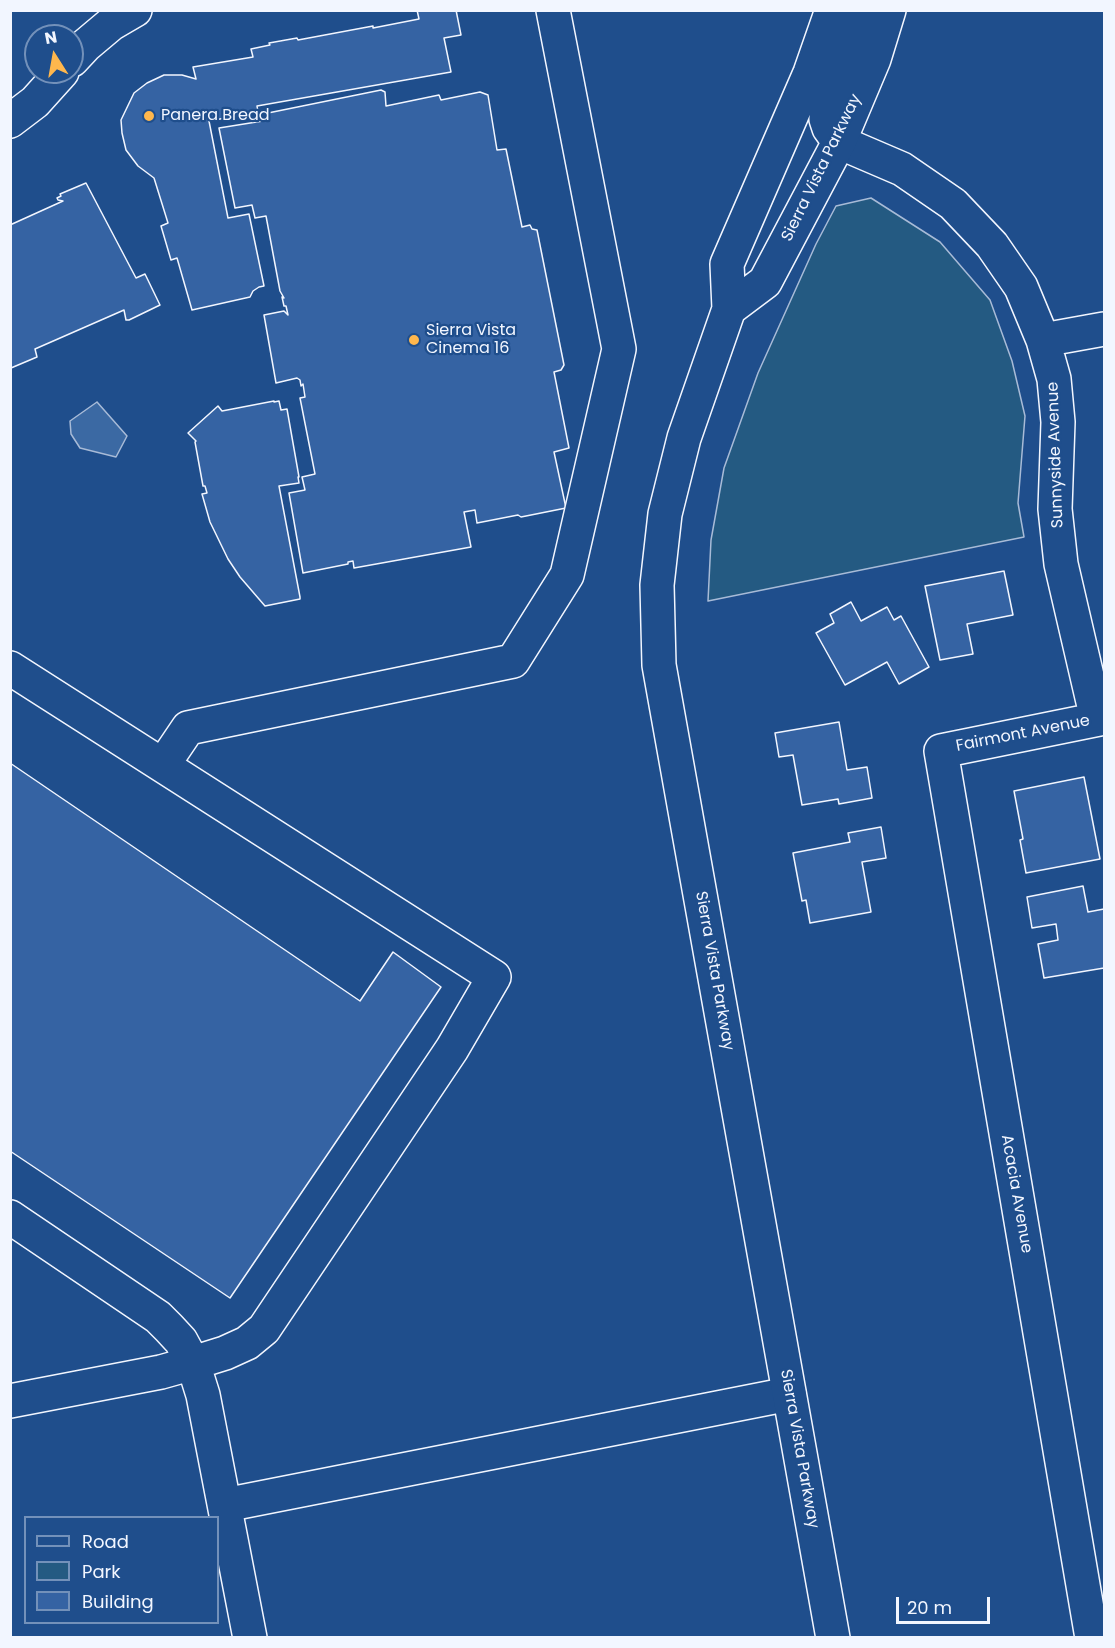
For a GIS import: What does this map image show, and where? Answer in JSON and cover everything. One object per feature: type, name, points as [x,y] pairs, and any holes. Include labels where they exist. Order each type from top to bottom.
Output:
[{"type":"main road","points":[[84,47],[111,24],[135,10]]},
{"type":"main road","points":[[163,765],[188,728],[513,661],[567,575],[619,349],[553,10]]},
{"type":"main road","name":"Sierra Vista Parkway","points":[[832,10],[810,73],[727,264],[729,309],[684,438],[665,514],[657,585],[659,665],[833,1638]]},
{"type":"main road","points":[[838,142],[826,118],[827,105],[861,10]]},
{"type":"main road","name":"Sierra Vista Parkway","points":[[729,309],[765,282],[838,142],[874,59],[889,10]]},
{"type":"main road","points":[[10,121],[35,102],[51,84]]},
{"type":"main road","name":"Sunnyside Avenue","points":[[838,142],[902,169],[953,204],[992,244],[1021,287],[1043,340],[1054,379],[1058,422],[1055,509],[1061,564],[1101,719]]},
{"type":"main road","points":[[1043,340],[1104,329]]},
{"type":"main road","points":[[10,668],[494,977],[452,1049],[264,1329],[247,1342],[225,1353],[193,1363],[160,1372],[10,1401]]},
{"type":"main road","name":"Fairmont Avenue","points":[[941,751],[1101,719]]},
{"type":"main road","name":"Acacia Avenue","points":[[941,751],[1092,1638]]},
{"type":"main road","points":[[10,1217],[158,1317],[180,1341],[193,1363],[225,1505],[250,1638]]},
{"type":"main road","points":[[225,1505],[789,1394]]},
{"type":"green space","points":[[871,198],[940,242],[990,300],[1012,361],[1025,416],[1018,503],[1024,537],[708,601],[711,540],[724,468],[758,373],[816,244],[836,206]]},
{"type":"shaded area","points":[[97,402],[127,436],[116,457],[80,448],[71,434],[70,421]]},
{"type":"building","points":[[417,10],[456,10],[461,35],[444,38],[451,72],[257,106],[258,112],[209,121],[228,218],[249,214],[264,286],[253,291],[250,297],[192,310],[177,258],[171,260],[161,226],[168,223],[154,178],[138,166],[126,150],[121,120],[134,93],[147,83],[164,75],[182,75],[196,79],[193,67],[253,57],[251,49],[270,45],[269,43],[419,19]]},
{"type":"building","name":"Sierra Vista Cinema 16","points":[[381,90],[385,92],[386,106],[439,95],[441,100],[480,92],[488,95],[497,150],[506,149],[522,227],[530,225],[532,229],[537,230],[564,365],[561,370],[554,372],[569,448],[554,452],[566,508],[477,523],[475,510],[464,512],[471,547],[354,568],[353,561],[303,573],[289,493],[305,490],[302,477],[315,474],[300,398],[305,397],[303,384],[301,386],[297,378],[276,383],[264,315],[284,311],[288,315],[280,291],[266,216],[255,218],[252,205],[235,208],[219,128],[269,120],[268,113]]},
{"type":"building","points":[[86,183],[136,278],[145,274],[160,305],[129,320],[126,320],[124,310],[35,349],[37,357],[11,368],[10,225],[63,201],[57,198],[61,196],[60,194]]},
{"type":"building","points":[[279,401],[281,410],[287,409],[299,477],[299,483],[279,486],[300,599],[265,606],[228,559],[210,522],[202,494],[207,493],[203,486],[196,441],[188,433],[218,406],[222,411]]},
{"type":"building","points":[[1004,571],[1013,615],[967,624],[973,654],[940,660],[925,586]]},
{"type":"building","points":[[851,602],[861,621],[887,607],[894,620],[901,616],[929,667],[899,684],[887,662],[845,685],[816,633],[834,623],[830,614]]},
{"type":"building","points":[[839,722],[847,770],[867,767],[872,798],[839,804],[838,799],[802,805],[793,755],[779,757],[775,733]]},
{"type":"building","points":[[10,763],[360,1001],[393,952],[441,987],[230,1298],[10,1151]]},
{"type":"building","points":[[1084,777],[1100,859],[1026,873],[1020,840],[1023,839],[1014,791]]},
{"type":"building","points":[[881,827],[886,858],[862,862],[871,912],[810,923],[806,900],[802,901],[793,853],[850,842],[848,833]]},
{"type":"building","points":[[1083,886],[1088,912],[1104,909],[1104,968],[1044,978],[1038,944],[1058,940],[1056,924],[1032,928],[1027,897]]},
{"type":"place","name":"Panera Bread","points":[[149,116]]},
{"type":"place","name":"Sierra Vista Cinema 16","points":[[414,340]]}]
